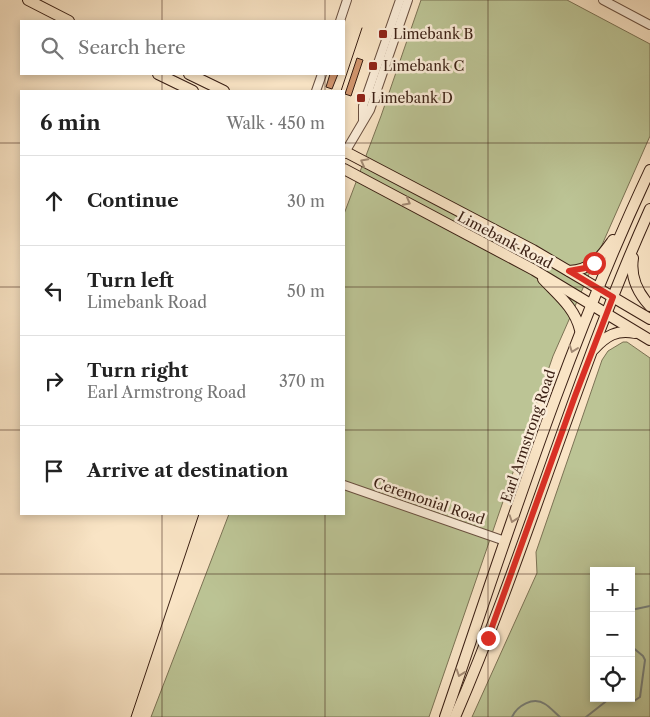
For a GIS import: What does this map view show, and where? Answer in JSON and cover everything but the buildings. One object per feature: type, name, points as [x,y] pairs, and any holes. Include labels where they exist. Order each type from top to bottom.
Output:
[{"type":"main road","points":[[28,0],[67,20]]},
{"type":"main road","points":[[160,75],[191,90]]},
{"type":"main road","points":[[191,75],[222,90]]},
{"type":"main road","name":"Limebank Road","points":[[345,153],[486,225],[650,319]]},
{"type":"main road","name":"Limebank Road","points":[[345,170],[534,270],[650,340]]},
{"type":"main road","name":"Earl Armstrong Road","points":[[445,717],[580,330],[650,170]]},
{"type":"main road","points":[[454,717],[488,638],[606,313],[650,209]]},
{"type":"main road","points":[[569,271],[585,268],[594,263],[624,226]]},
{"type":"main road","points":[[637,239],[632,275],[637,289],[650,306]]},
{"type":"main road","points":[[534,270],[571,309],[576,316],[580,330]]},
{"type":"main road","points":[[592,352],[602,341],[615,333],[627,331],[640,334]]},
{"type":"street","points":[[340,20],[347,0]]},
{"type":"street","points":[[363,120],[363,106],[400,0]]},
{"type":"street","points":[[345,150],[370,110],[408,0]]},
{"type":"street","points":[[603,0],[650,25]]},
{"type":"street","points":[[316,90],[322,75]]},
{"type":"street","name":"Ceremonial Road","points":[[345,485],[505,541]]},
{"type":"green space","points":[[421,0],[567,0],[650,44],[650,136],[553,356],[429,717],[151,717],[229,515],[345,515],[345,211],[381,116]]},
{"type":"green space","points":[[623,342],[627,342],[650,358],[650,717],[472,717],[537,573],[536,552],[602,360],[608,351]]},
{"type":"waterway","points":[[635,609],[650,606]]},
{"type":"waterway","points":[[586,717],[609,699],[634,701],[640,697],[645,660],[635,649]]},
{"type":"waterway","points":[[512,717],[521,706],[535,701],[545,704],[560,717]]},
{"type":"tram line","points":[[341,90],[362,28]]},
{"type":"tram line","points":[[131,717],[199,515]]},
{"type":"place","name":"Limebank B","points":[[383,34]]},
{"type":"place","name":"Limebank C","points":[[373,66]]},
{"type":"place","name":"Limebank D","points":[[361,98]]},
{"type":"route","points":[[488,638],[575,396],[613,297],[569,271],[579,270],[594,263]]}]
